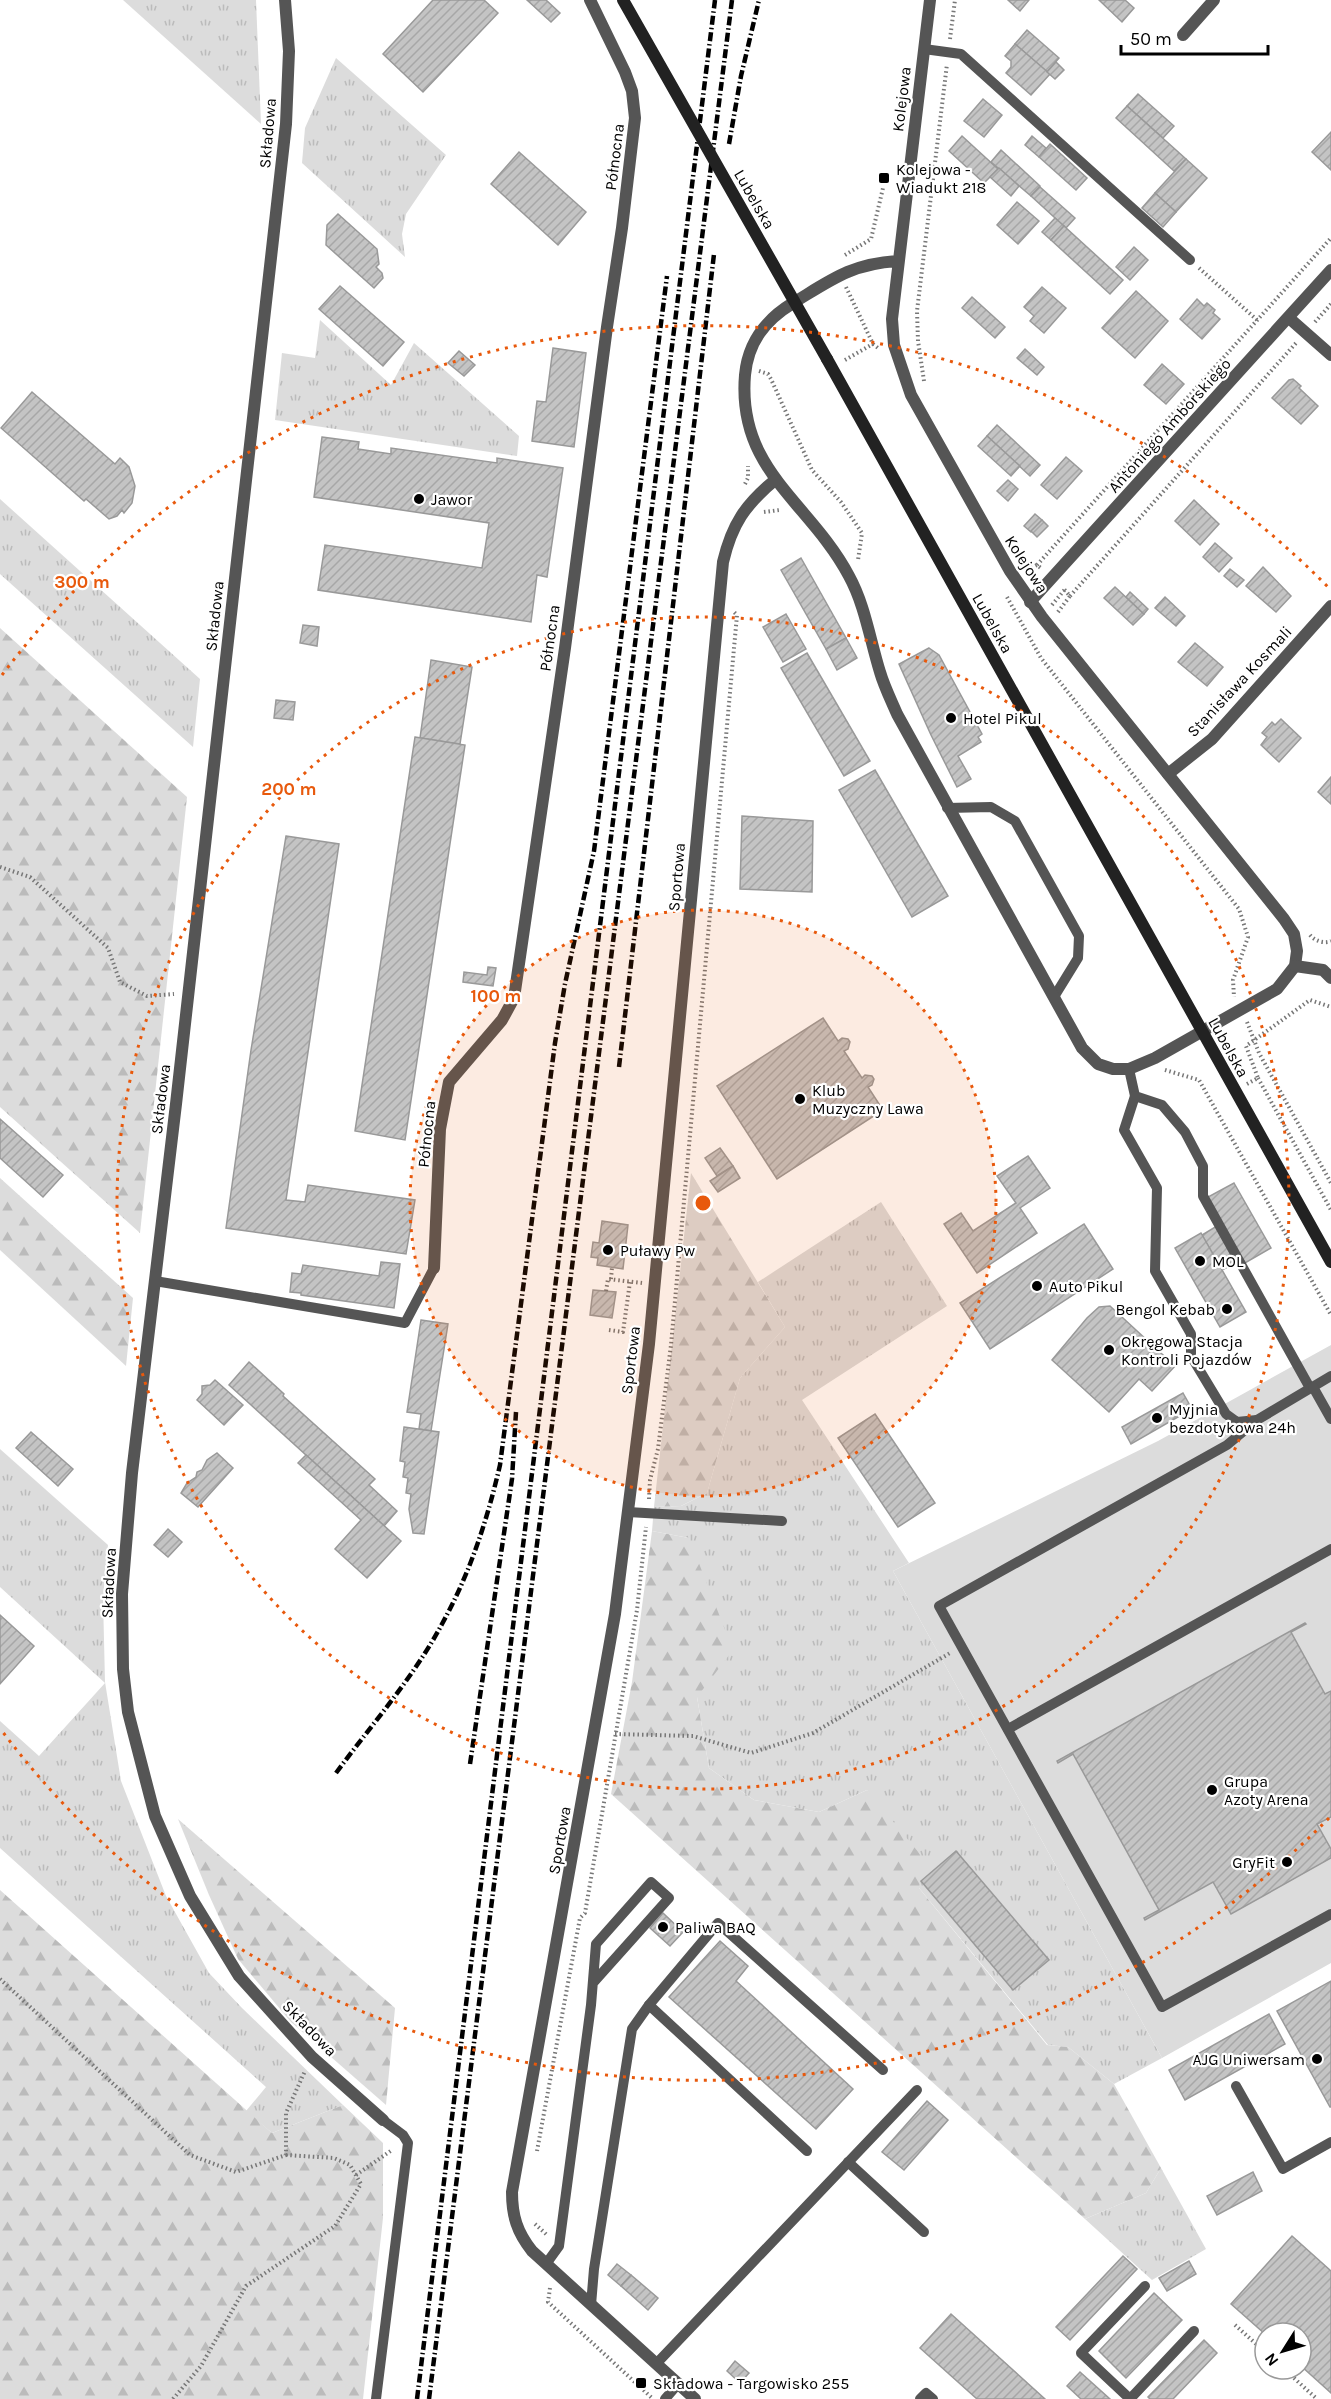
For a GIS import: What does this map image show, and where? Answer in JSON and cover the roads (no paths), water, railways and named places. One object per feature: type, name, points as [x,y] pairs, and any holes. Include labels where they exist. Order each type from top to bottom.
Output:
[{"type":"main road","name":"Lubelska","points":[[623,0],[827,359],[1331,1262]]},
{"type":"street","name":"Składowa","points":[[285,0],[289,51],[286,124],[189,992],[132,1473],[122,1594],[123,1669],[128,1712],[155,1816],[190,1896],[239,1976],[312,2057],[383,2120]]},
{"type":"street","name":"Północna","points":[[434,1268],[440,1129],[449,1082],[501,1020],[514,998],[565,648],[622,228],[635,118],[632,91],[590,0]]},
{"type":"street","name":"Kolejowa","points":[[930,0],[897,261],[892,320],[894,345],[912,394],[992,542],[1030,602],[1294,934],[1297,951],[1295,966]]},
{"type":"street","points":[[1183,35],[1214,0]]},
{"type":"street","points":[[897,261],[856,267],[839,275],[782,309],[762,327],[750,348],[746,369],[744,391],[750,432],[759,456],[775,480],[830,546],[849,576],[862,608],[881,674],[897,714],[1087,1055],[1098,1064],[1113,1069],[1129,1069],[1155,1058],[1277,989],[1295,966],[1328,971]]},
{"type":"street","name":"Antoniego Amborskiego","points":[[1030,602],[1331,270]]},
{"type":"street","points":[[1289,318],[1331,355]]},
{"type":"street","name":"Sportowa","points":[[546,2264],[532,2251],[516,2225],[512,2210],[512,2192],[615,1614],[654,1285],[723,562],[729,539],[738,519],[757,495],[775,480]]},
{"type":"street","name":"Stanisława Kosmali","points":[[1168,774],[1212,739],[1331,606]]},
{"type":"street","points":[[546,2264],[694,2399]]},
{"type":"lane","points":[[924,50],[961,54],[1190,260]]},
{"type":"lane","points":[[947,807],[991,807],[1015,821],[1079,936],[1078,958],[1054,997]]},
{"type":"lane","points":[[1129,1069],[1135,1096],[1124,1130],[1157,1188],[1155,1271],[1191,1335],[1191,1356],[1226,1414],[1237,1422],[1257,1420]]},
{"type":"lane","points":[[1135,1096],[1162,1105],[1185,1132],[1203,1166],[1203,1196],[1331,1419]]},
{"type":"lane","points":[[155,1281],[405,1323],[434,1268]]},
{"type":"lane","points":[[1331,1376],[1257,1420],[1227,1445],[939,1606],[1162,2007],[1331,1914]]},
{"type":"lane","points":[[627,1512],[782,1521]]},
{"type":"lane","points":[[1008,1729],[1331,1549]]},
{"type":"lane","points":[[546,2264],[559,2246],[596,1944],[651,1882],[669,1898],[593,1983]]},
{"type":"lane","points":[[591,2305],[594,2270],[632,2029],[649,2005],[718,1923],[884,2070]]},
{"type":"lane","points":[[649,2005],[807,2151]]},
{"type":"lane","points":[[1236,2086],[1283,2169],[1331,2142]]},
{"type":"lane","points":[[656,2364],[917,2090]]},
{"type":"lane","points":[[376,2399],[408,2143],[403,2135],[383,2120]]},
{"type":"lane","points":[[848,2162],[924,2232]]},
{"type":"lane","points":[[1145,2286],[1081,2353],[1130,2399],[1194,2331]]},
{"type":"lane","points":[[665,2399],[678,2384]]},
{"type":"lane","points":[[920,2399],[926,2393],[933,2399]]},
{"type":"railway","points":[[417,2399],[715,0]]},
{"type":"railway","points":[[429,2399],[732,0]]},
{"type":"railway","points":[[729,144],[741,76],[759,0]]},
{"type":"railway","points":[[619,1067],[714,254]]},
{"type":"railway","points":[[336,1773],[406,1682],[442,1624],[477,1546],[500,1465],[555,1043],[565,984],[594,851],[667,276]]},
{"type":"railway","points":[[470,1764],[512,1479],[516,1412]]},
{"type":"place","name":"Kolejowa - Wiadukt 218","points":[[884,178]]},
{"type":"place","name":"Jawor","points":[[419,499]]},
{"type":"place","name":"Hotel Pikul","points":[[951,718]]},
{"type":"place","name":"Klub Muzyczny Lawa","points":[[800,1099]]},
{"type":"place","name":"Puławy Pw","points":[[608,1250]]},
{"type":"place","name":"MOL","points":[[1200,1261]]},
{"type":"place","name":"Auto Pikul","points":[[1037,1286]]},
{"type":"place","name":"Bengol Kebab","points":[[1227,1309]]},
{"type":"place","name":"Okręgowa Stacja Kontroli Pojazdów","points":[[1109,1350]]},
{"type":"place","name":"Myjnia bezdotykowa 24h","points":[[1157,1418]]},
{"type":"place","name":"Grupa Azoty Arena","points":[[1212,1790]]},
{"type":"place","name":"GryFit","points":[[1287,1862]]},
{"type":"place","name":"Paliwa BAQ","points":[[663,1927]]},
{"type":"place","name":"AJG Uniwersam","points":[[1317,2059]]},
{"type":"place","name":"Składowa - Targowisko 255","points":[[641,2383]]}]
